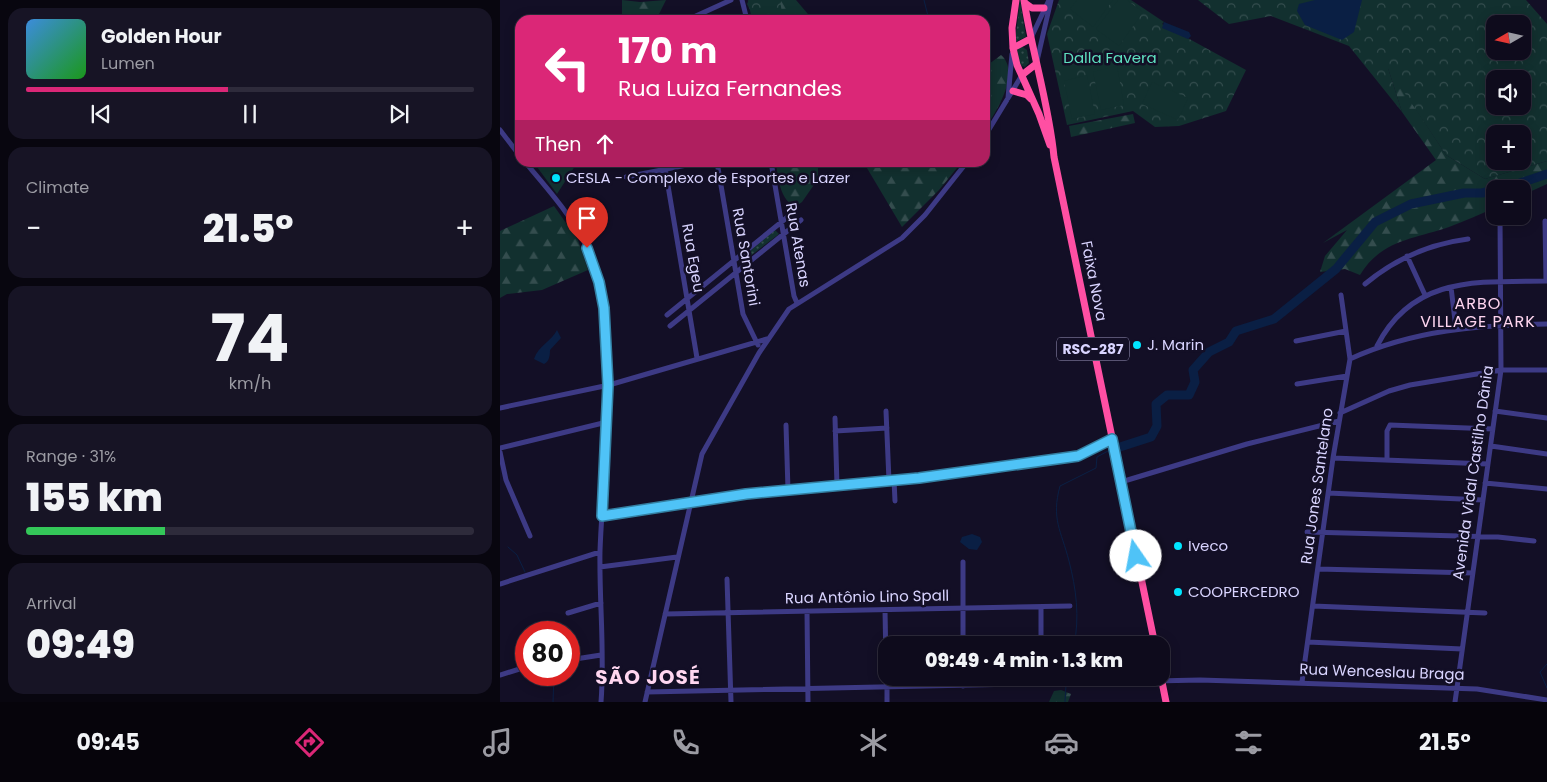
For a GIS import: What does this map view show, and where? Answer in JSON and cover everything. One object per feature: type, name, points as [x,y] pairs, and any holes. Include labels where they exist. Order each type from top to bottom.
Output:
[{"type":"highway","name":"Faixa Nova","points":[[1016,0],[1012,28],[1013,48],[1054,157]]},
{"type":"highway","name":"Faixa Nova","points":[[1024,2],[1030,39],[1051,129],[1054,157],[1153,636]]},
{"type":"highway","points":[[1024,2],[1032,8],[1044,8]]},
{"type":"highway","points":[[1013,48],[1030,39]]},
{"type":"highway","points":[[1022,75],[1036,64]]},
{"type":"highway","points":[[1013,91],[1027,96],[1034,103]]},
{"type":"highway","points":[[1163,686],[1166,702]]},
{"type":"street","points":[[699,15],[731,0]]},
{"type":"street","points":[[742,0],[746,15]]},
{"type":"street","points":[[1030,39],[1044,8],[1050,0]]},
{"type":"street","points":[[1036,64],[1050,0]]},
{"type":"street","points":[[1008,98],[1013,48]]},
{"type":"street","points":[[990,128],[1022,75]]},
{"type":"street","points":[[500,130],[515,150]]},
{"type":"street","points":[[529,167],[572,222],[587,248],[599,282],[604,308],[608,385],[600,552],[601,702]]},
{"type":"street","points":[[626,176],[676,167]]},
{"type":"street","name":"Rua Santorini","points":[[718,167],[745,320],[758,342],[759,352]]},
{"type":"street","name":"Rua Atenas","points":[[772,167],[794,296],[797,302]]},
{"type":"street","points":[[645,702],[702,454],[759,352],[789,309],[797,302],[902,238],[925,215],[963,167]]},
{"type":"street","name":"Rua Egeu","points":[[665,169],[697,358]]},
{"type":"street","points":[[667,315],[795,211]]},
{"type":"street","points":[[670,326],[801,220]]},
{"type":"street","points":[[1377,346],[1399,315],[1425,294],[1451,288],[1500,282],[1547,281],[1545,221]]},
{"type":"street","name":"Avenida Vidal Castilho Dânia","points":[[1455,702],[1501,370],[1500,225]]},
{"type":"street","points":[[1365,284],[1407,256],[1439,244],[1468,239]]},
{"type":"street","points":[[1407,256],[1425,294]]},
{"type":"street","points":[[1451,288],[1456,329]]},
{"type":"street","name":"Rua Jones Santelano","points":[[1302,682],[1333,458],[1350,359],[1341,295]]},
{"type":"street","points":[[1350,359],[1377,346],[1456,329],[1547,324]]},
{"type":"street","points":[[1296,341],[1346,331]]},
{"type":"street","points":[[500,408],[608,385],[767,339]]},
{"type":"street","points":[[1340,413],[1403,387],[1501,370],[1547,370]]},
{"type":"street","points":[[1296,384],[1347,376]]},
{"type":"street","points":[[886,411],[891,480],[895,501]]},
{"type":"street","points":[[1496,411],[1547,418]]},
{"type":"street","points":[[834,418],[837,486]]},
{"type":"street","points":[[1121,482],[1247,444],[1339,421]]},
{"type":"street","points":[[530,536],[506,480],[500,450],[607,422]]},
{"type":"street","points":[[786,425],[788,490]]},
{"type":"street","points":[[1387,460],[1388,427],[1393,425],[1493,429]]},
{"type":"street","points":[[835,431],[887,428]]},
{"type":"street","points":[[602,516],[690,501],[891,480],[1078,456],[1112,439]]},
{"type":"street","points":[[1491,446],[1547,454]]},
{"type":"street","points":[[1333,458],[1488,464]]},
{"type":"street","points":[[1485,483],[1547,490]]},
{"type":"street","points":[[1328,493],[1483,500]]},
{"type":"street","points":[[1307,532],[1478,536],[1534,541]]},
{"type":"street","points":[[500,584],[600,552]]},
{"type":"street","points":[[600,567],[677,557]]},
{"type":"street","points":[[963,562],[963,636]]},
{"type":"street","points":[[1318,569],[1473,573]]},
{"type":"street","points":[[727,579],[731,702]]},
{"type":"street","points":[[568,613],[600,603]]},
{"type":"street","name":"Rua Antônio Lino Spall","points":[[665,614],[1070,606]]},
{"type":"street","points":[[1313,606],[1485,613]]},
{"type":"street","points":[[1040,607],[1041,636]]},
{"type":"street","points":[[885,610],[885,636]]},
{"type":"street","points":[[807,611],[808,702]]},
{"type":"street","points":[[1308,642],[1462,649]]},
{"type":"street","points":[[580,658],[601,655]]},
{"type":"street","points":[[500,675],[515,670]]},
{"type":"street","name":"Rua Wenceslau Braga","points":[[1170,680],[1286,681],[1477,689],[1547,700]]},
{"type":"street","name":"Rua Wenceslau Braga","points":[[647,692],[963,686]]},
{"type":"street","points":[[887,687],[887,702]]},
{"type":"green space","points":[[622,0],[640,2],[666,0],[658,15],[622,15]]},
{"type":"green space","points":[[748,0],[780,0],[782,15],[751,15]]},
{"type":"green space","points":[[749,0],[796,0],[809,15],[752,15],[747,4]]},
{"type":"green space","points":[[1020,0],[1026,37],[1015,42]]},
{"type":"green space","name":"Dalla Favera","points":[[1059,0],[1131,0],[1164,22],[1162,24],[1246,70],[1226,111],[1179,126],[1155,127],[1133,111],[1067,125],[1047,34]]},
{"type":"green space","points":[[1077,0],[1113,0],[1093,27],[1070,9]]},
{"type":"green space","points":[[1118,0],[1127,0],[1143,12],[1119,46],[1096,29]]},
{"type":"green space","points":[[1198,0],[1526,0],[1547,24],[1547,161],[1531,166],[1531,125],[1486,125],[1486,170],[1516,170],[1485,179],[1446,155],[1388,68],[1402,112],[1349,46],[1271,16],[1229,24]]},
{"type":"green space","points":[[1021,46],[1027,50],[1029,63],[1025,67],[1020,65],[1017,50]]},
{"type":"green space","points":[[1001,55],[1007,62],[1009,71],[1005,92],[990,120],[990,63]]},
{"type":"green space","points":[[1387,65],[1446,155],[1485,179],[1516,170],[1531,170],[1531,166],[1547,161],[1547,184],[1531,191],[1531,180],[1486,180],[1486,211],[1449,227],[1399,242],[1378,254],[1368,263],[1360,275],[1345,269],[1320,272],[1325,256],[1347,230],[1323,243],[1436,160],[1402,112]]},
{"type":"green space","points":[[1117,66],[1124,105],[1101,110],[1093,72]]},
{"type":"green space","points":[[1087,75],[1095,114],[1072,119],[1064,81]]},
{"type":"green space","points":[[1152,82],[1188,98],[1178,120],[1142,104]]},
{"type":"green space","points":[[1133,114],[1135,123],[1071,137],[1069,126]]},
{"type":"green space","name":"CESLA - Complexo de Esportes e Lazer","points":[[537,167],[574,167],[557,194]]},
{"type":"green space","points":[[777,167],[818,167],[818,179],[802,202],[796,206],[786,200],[779,182]]},
{"type":"green space","points":[[866,167],[958,167],[939,190],[902,227]]},
{"type":"green space","points":[[554,206],[578,240],[588,270],[542,290],[507,294],[500,298],[500,231]]},
{"type":"green space","points":[[775,230],[779,234],[740,264],[739,260]]},
{"type":"green space","points":[[1061,690],[1071,694],[1068,702],[1049,702],[1054,691]]},
{"type":"water","points":[[1315,0],[1362,0],[1354,32],[1342,40],[1305,25],[1297,11],[1299,4]]},
{"type":"water","points":[[1164,22],[1189,32],[1191,36],[1188,39],[1162,28]]},
{"type":"water","points":[[557,330],[561,338],[550,350],[547,362],[544,364],[534,359],[536,354]]},
{"type":"water","points":[[972,534],[980,537],[982,542],[977,550],[969,549],[960,542],[962,537]]},
{"type":"waterway","points":[[924,0],[928,15]]},
{"type":"waterway","points":[[1529,180],[1547,174]]},
{"type":"waterway","points":[[1120,447],[1151,437],[1157,426],[1156,404],[1167,395],[1189,395],[1195,382],[1193,370],[1209,352],[1229,342],[1236,331],[1274,319],[1336,269],[1375,222],[1411,204],[1464,193],[1486,192]]},
{"type":"waterway","points":[[1076,636],[1077,613],[1074,582],[1058,524],[1057,497],[1060,486],[1096,468],[1097,457],[1108,451]]},
{"type":"waterway","points":[[508,547],[517,555],[525,572]]},
{"type":"waterway","points":[[1547,664],[1540,672],[1547,688]]},
{"type":"waterway","points":[[553,702],[554,686]]},
{"type":"waterway","points":[[1065,702],[1066,686]]},
{"type":"place","name":"CESLA - Complexo de Esportes e Lazer","points":[[556,178]]},
{"type":"place","name":"J. Marin","points":[[1137,345]]},
{"type":"place","name":"Iveco","points":[[1178,546]]},
{"type":"place","name":"COOPERCEDRO","points":[[1178,592]]},
{"type":"district","name":"ARBO VILLAGE PARK","points":[[1478,312]]},
{"type":"district","name":"SÃO JOSÉ","points":[[648,677]]},
{"type":"route","points":[[587,248],[599,282],[604,308],[608,385],[602,516],[690,501],[919,478],[1078,456],[1112,439],[1136,556]]}]
